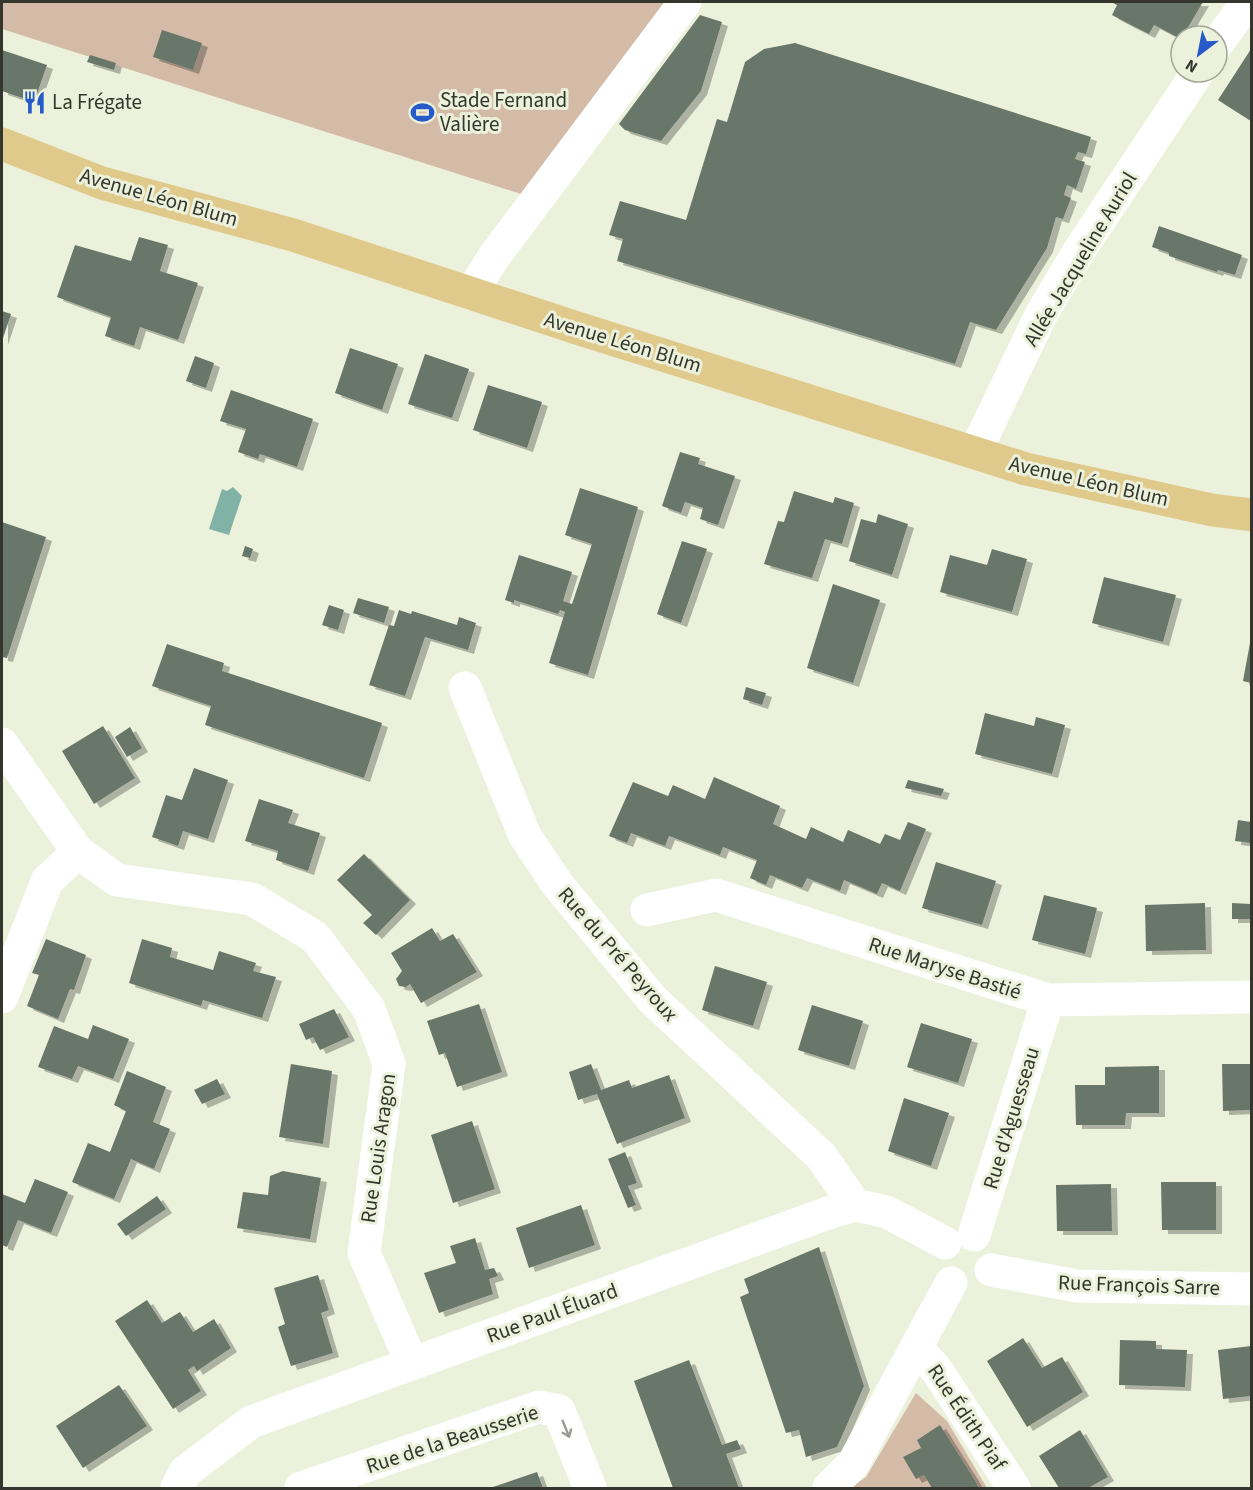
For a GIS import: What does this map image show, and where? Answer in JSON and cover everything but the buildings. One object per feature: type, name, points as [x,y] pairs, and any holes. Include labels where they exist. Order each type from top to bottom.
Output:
[{"type":"main road","name":"Avenue Léon Blum","points":[[2,144],[102,183],[293,235],[471,294],[1026,469],[1212,510],[1251,515]]},
{"type":"street","points":[[471,294],[493,258],[685,2]]},
{"type":"street","points":[[1229,27],[1246,4],[1251,2]]},
{"type":"street","name":"Allée Jacqueline Auriol","points":[[975,452],[1042,313],[1081,248],[1190,84]]},
{"type":"street","name":"Rue du Pré Peyroux","points":[[465,688],[525,836],[558,885],[653,1000],[821,1156],[855,1205]]},
{"type":"street","name":"Rue Louis Aragon","points":[[2,744],[78,852],[117,880],[252,899],[315,937],[369,1009],[389,1064],[364,1253],[412,1364]]},
{"type":"street","points":[[2,997],[47,881],[78,852]]},
{"type":"street","name":"Rue Maryse Bastié","points":[[647,910],[716,895],[1048,1000],[1251,997]]},
{"type":"street","name":"Rue d'Aguesseau","points":[[959,1239],[1048,1000]]},
{"type":"street","points":[[855,1205],[887,1212],[959,1239],[988,1245],[993,1262],[991,1270],[981,1283],[974,1287],[958,1287],[951,1283],[940,1269],[940,1251],[959,1239]]},
{"type":"street","name":"Rue Paul Éluard","points":[[177,1488],[185,1472],[251,1422],[855,1205]]},
{"type":"street","name":"Rue François Sarre","points":[[991,1270],[1077,1286],[1251,1289]]},
{"type":"street","points":[[829,1488],[854,1464],[951,1283]]},
{"type":"street","name":"Rue Édith Piaf","points":[[916,1348],[936,1369],[1014,1488]]},
{"type":"street","name":"Rue de la Beausserie","points":[[302,1488],[539,1407],[559,1412],[590,1488]]},
{"type":"shaded area","name":"Stade Fernand Valière","points":[[2,2],[665,2],[521,194],[2,29]]},
{"type":"shaded area","points":[[916,1393],[947,1421],[987,1488],[850,1488],[866,1477]]},
{"type":"water","points":[[233,487],[242,496],[229,535],[209,529],[222,489],[227,491]]},
{"type":"place","name":"La Frégate","points":[[34,102]]},
{"type":"place","name":"Stade Fernand Valière","points":[[422,112]]}]
